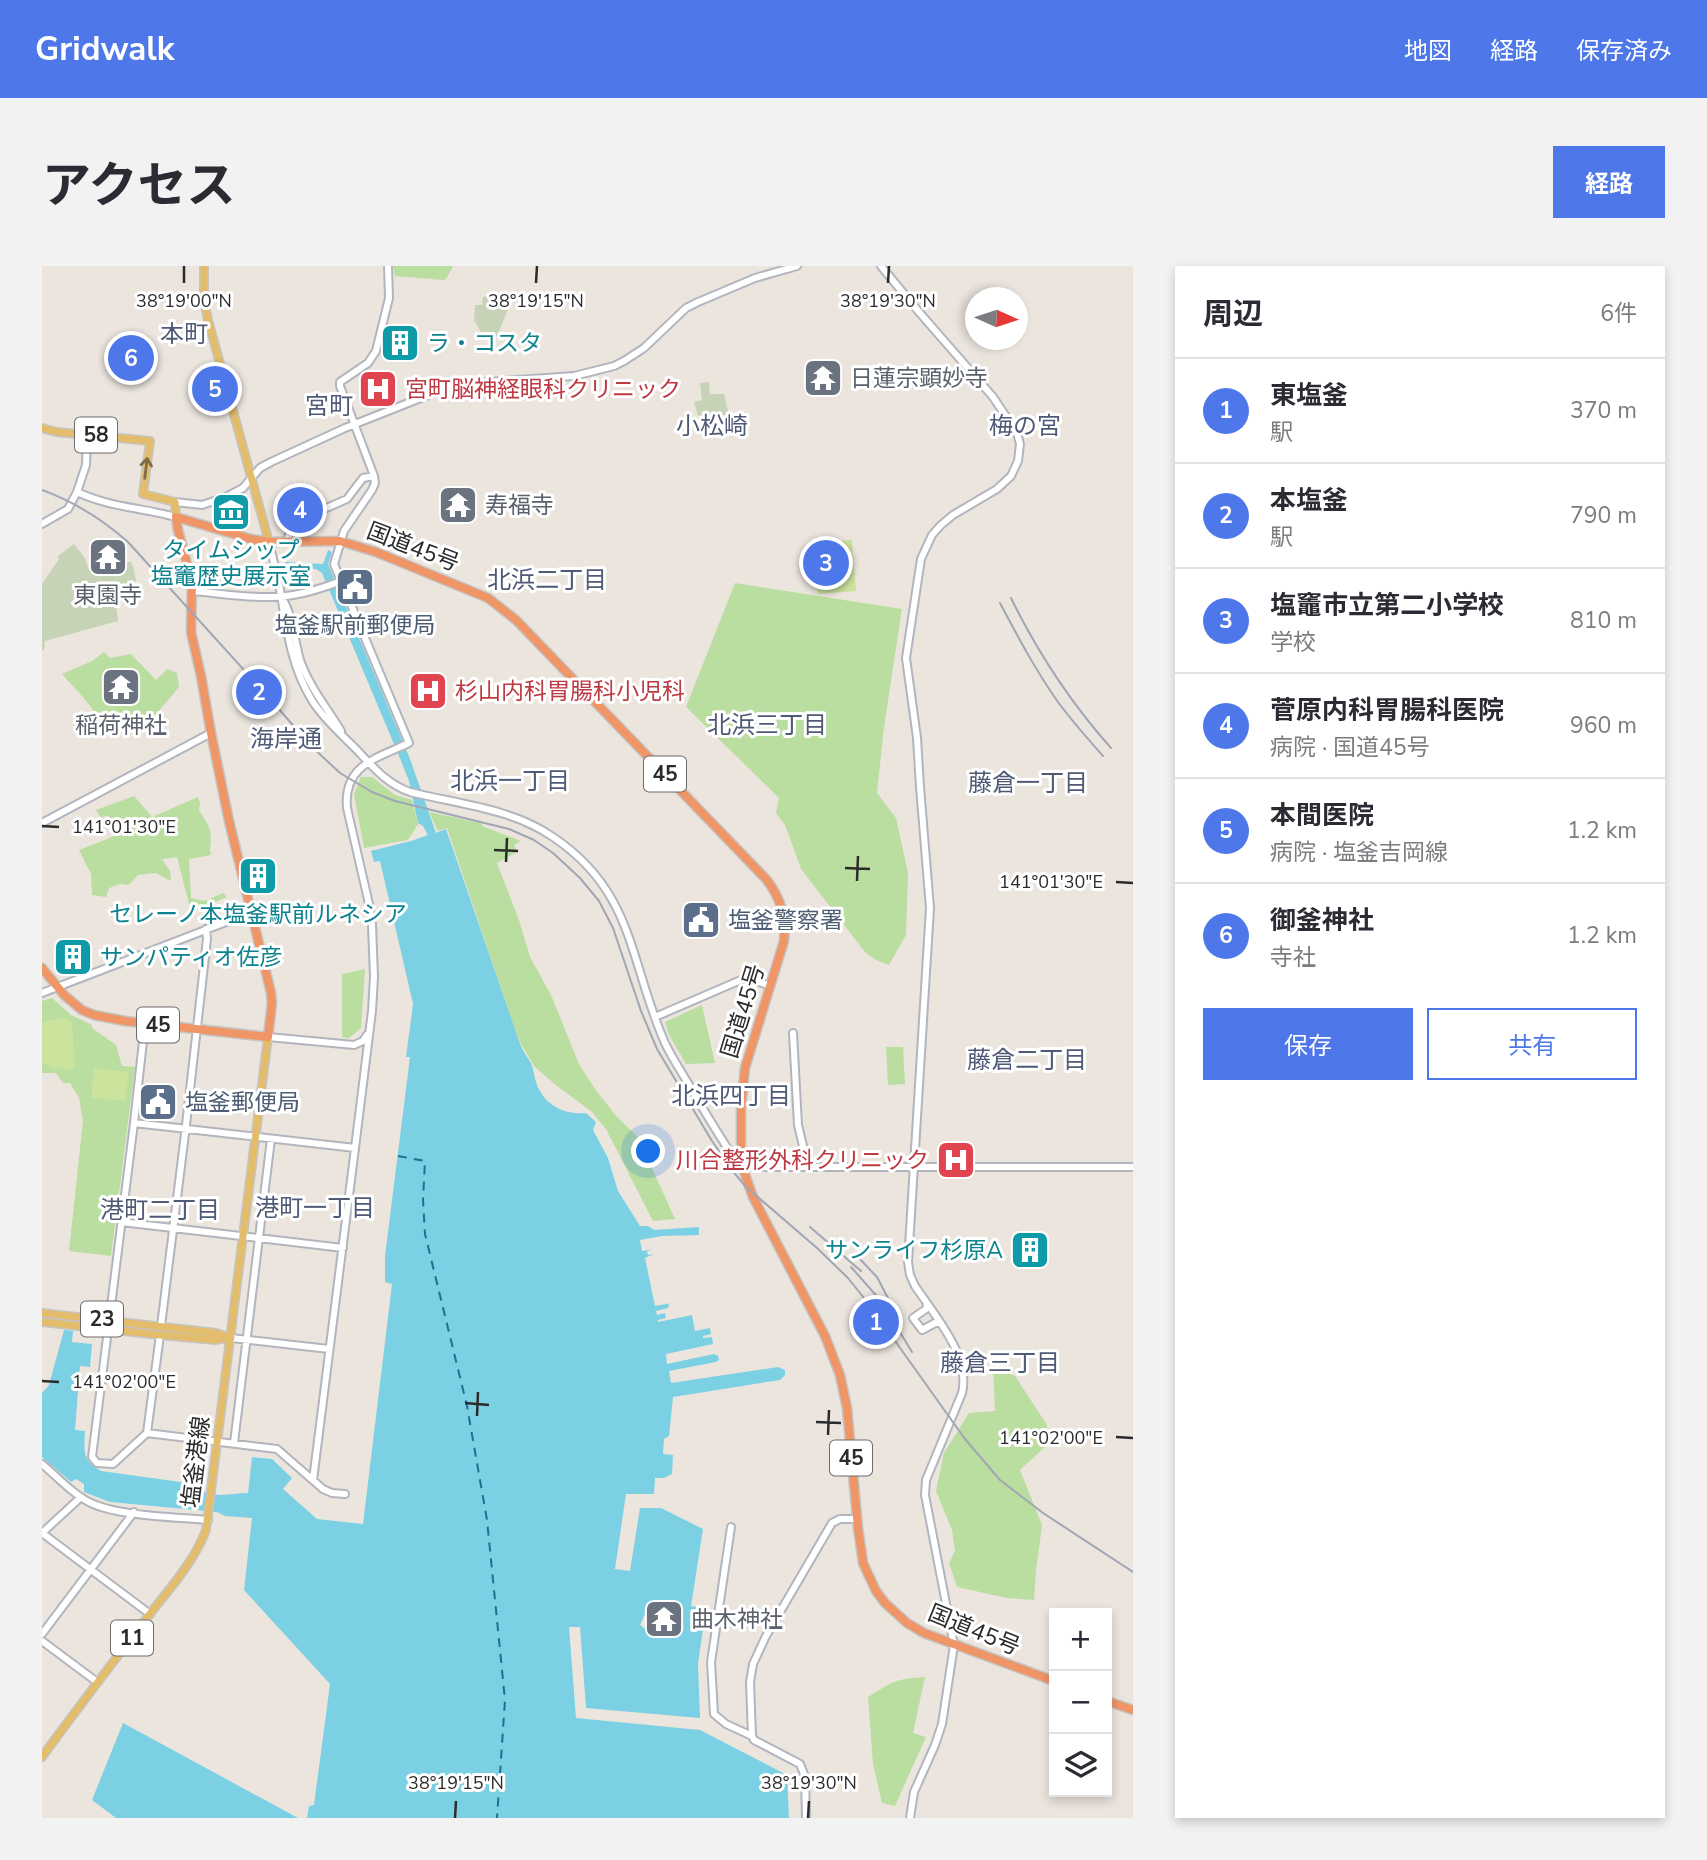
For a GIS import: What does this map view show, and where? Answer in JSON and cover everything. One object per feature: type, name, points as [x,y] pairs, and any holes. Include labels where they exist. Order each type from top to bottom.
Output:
[{"type":"highway","name":"国道45号","points":[[176,517],[269,542],[340,541],[376,552],[488,598],[516,620],[772,887],[782,908],[785,931],[782,950],[745,1068],[741,1108],[741,1163],[753,1197],[825,1336],[840,1375],[847,1411],[863,1563],[876,1591],[907,1623],[954,1645],[1049,1679]]},
{"type":"highway","points":[[176,517],[193,591],[191,632],[211,733],[229,821],[271,993],[268,1037]]},
{"type":"highway","name":"45","points":[[42,968],[73,1004],[93,1015],[268,1037]]},
{"type":"highway","points":[[1112,1703],[1133,1710]]},
{"type":"main road","points":[[204,266],[204,300],[208,320],[269,542]]},
{"type":"main road","name":"58","points":[[42,428],[57,432],[150,440],[143,495],[175,502]]},
{"type":"main road","points":[[175,502],[176,517]]},
{"type":"main road","name":"塩釜港線","points":[[42,1757],[200,1547],[209,1516],[268,1037]]},
{"type":"main road","name":"23","points":[[42,1313],[216,1333],[230,1338]]},
{"type":"main road","name":"23","points":[[42,1322],[215,1340],[230,1338]]},
{"type":"street","points":[[313,1480],[374,977],[372,925],[346,797],[354,775],[369,763],[410,743],[339,582],[334,564],[344,531],[374,483],[374,476],[340,382],[368,363],[376,351],[389,298],[388,266]]},
{"type":"street","points":[[175,502],[195,505],[212,502],[243,488],[260,468],[271,462],[355,424],[446,388],[485,382],[574,376],[614,366],[645,348],[687,308],[752,279],[797,266]]},
{"type":"street","points":[[881,266],[993,397],[1017,433],[1020,444],[1016,467],[1011,476],[998,489],[941,525],[924,549],[918,570],[906,658],[920,763],[930,908],[908,1262],[915,1286],[958,1353],[965,1381],[926,1480],[925,1494],[954,1645],[942,1724],[914,1792],[910,1818]]},
{"type":"street","points":[[42,524],[68,509],[78,492],[86,465],[87,435]]},
{"type":"street","points":[[288,542],[290,524],[347,499],[363,478],[374,476]]},
{"type":"street","points":[[78,492],[99,501],[176,517]]},
{"type":"street","points":[[269,542],[287,635],[298,671],[303,685],[327,721],[388,782],[410,792],[520,820],[552,836],[586,864],[608,891],[622,916],[654,1017],[674,1060],[734,1158],[754,1167],[1133,1167]]},
{"type":"street","points":[[193,591],[281,597],[339,582]]},
{"type":"street","points":[[42,823],[211,733]]},
{"type":"street","points":[[42,993],[252,912]]},
{"type":"street","points":[[161,1326],[197,1030],[207,939],[205,929]]},
{"type":"street","points":[[654,1017],[743,979],[770,986]]},
{"type":"street","points":[[145,1023],[92,1457],[97,1462],[113,1464],[147,1433],[160,1335]]},
{"type":"street","points":[[268,1037],[354,1045],[363,1041],[369,1030]]},
{"type":"street","points":[[793,1033],[798,1125],[804,1150],[804,1167]]},
{"type":"street","points":[[134,1123],[355,1149]]},
{"type":"street","points":[[234,1443],[271,1139]]},
{"type":"street","points":[[121,1222],[343,1248]]},
{"type":"street","points":[[927,1304],[926,1309],[914,1318],[922,1330],[939,1323]]},
{"type":"street","points":[[230,1338],[329,1349]]},
{"type":"street","points":[[147,1433],[277,1449],[323,1489],[345,1494]]},
{"type":"street","points":[[42,1464],[72,1492],[99,1506],[134,1512],[209,1516]]},
{"type":"street","points":[[81,1497],[42,1533],[150,1614]]},
{"type":"street","points":[[42,1634],[134,1512]]},
{"type":"street","points":[[752,1736],[750,1682],[753,1664],[766,1636],[832,1524],[840,1519],[857,1519]]},
{"type":"street","points":[[731,1527],[711,1662],[714,1714],[726,1724],[800,1764],[805,1777],[806,1818]]},
{"type":"street","points":[[42,1641],[97,1682]]},
{"type":"green space","points":[[393,266],[453,266],[443,280],[395,276]]},
{"type":"green space","points":[[498,295],[510,304],[497,336],[482,334],[474,320],[475,305],[482,305],[483,297]]},
{"type":"green space","points":[[709,382],[710,394],[724,394],[729,415],[724,420],[708,422],[706,414],[698,416],[694,402],[702,400],[700,383]]},
{"type":"green space","points":[[852,540],[856,591],[818,594],[813,543]]},
{"type":"green space","points":[[74,544],[85,558],[89,570],[110,569],[114,561],[131,562],[136,581],[115,597],[118,621],[45,641],[42,650],[42,584],[59,559],[58,556]]},
{"type":"green space","points":[[735,583],[902,609],[877,793],[896,818],[908,873],[906,935],[889,965],[865,952],[801,869],[785,825],[776,813],[779,798],[686,707]]},
{"type":"green space","points":[[104,652],[110,658],[131,654],[156,680],[167,669],[177,673],[179,687],[153,718],[122,725],[100,724],[88,704],[62,674],[92,661]]},
{"type":"green space","points":[[361,777],[372,777],[395,795],[412,800],[418,824],[408,840],[364,848],[354,794]]},
{"type":"green space","points":[[134,796],[152,817],[198,797],[199,811],[210,831],[211,855],[189,859],[191,898],[205,901],[223,893],[227,897],[204,907],[189,904],[177,857],[162,859],[170,871],[171,881],[156,873],[138,875],[129,885],[120,884],[109,888],[106,897],[92,895],[91,874],[79,850],[117,835],[108,815],[101,818],[96,810]]},
{"type":"green space","points":[[429,812],[481,823],[482,826],[521,841],[514,845],[517,852],[497,863],[530,957],[551,995],[579,1064],[617,1117],[638,1137],[675,1219],[653,1221],[606,1129],[591,1111],[534,1066],[516,1033],[447,828],[438,831]]},
{"type":"green space","points":[[365,969],[361,1028],[349,1038],[342,1037],[342,974]]},
{"type":"green space","points":[[52,998],[71,1015],[92,1025],[92,1028],[116,1045],[122,1066],[135,1067],[111,1256],[69,1251],[83,1121],[79,1098],[70,1083],[63,1083],[56,1073],[42,1073],[42,1001]]},
{"type":"green space","points":[[702,1005],[715,1063],[686,1064],[669,1035],[665,1022]]},
{"type":"green space","points":[[65,1018],[72,1022],[75,1065],[73,1070],[53,1068],[42,1062],[42,1022]]},
{"type":"green space","points":[[886,1047],[903,1047],[905,1084],[888,1085]]},
{"type":"green space","points":[[94,1068],[129,1072],[125,1101],[91,1098]]},
{"type":"green space","points":[[993,1365],[1015,1376],[1047,1425],[1047,1445],[1020,1470],[1042,1525],[1034,1600],[1007,1598],[957,1587],[949,1563],[955,1551],[952,1530],[936,1491],[944,1453],[969,1413],[995,1411]]},
{"type":"green space","points":[[925,1677],[913,1733],[926,1737],[895,1806],[882,1803],[873,1764],[868,1697],[895,1682]]},
{"type":"water","points":[[328,550],[332,552],[328,564],[410,759],[436,833],[446,829],[519,1042],[531,1063],[540,1092],[556,1107],[570,1112],[586,1113],[596,1122],[593,1130],[608,1158],[618,1191],[640,1226],[648,1226],[654,1230],[699,1227],[699,1235],[662,1236],[640,1240],[642,1251],[653,1249],[647,1251],[648,1255],[654,1254],[645,1258],[655,1306],[672,1303],[668,1308],[656,1311],[657,1315],[665,1313],[666,1318],[658,1322],[692,1315],[695,1331],[710,1328],[711,1334],[703,1338],[712,1337],[713,1344],[666,1354],[667,1364],[714,1354],[719,1360],[669,1371],[671,1383],[778,1367],[785,1370],[785,1375],[780,1380],[673,1397],[669,1436],[664,1439],[663,1454],[673,1455],[672,1474],[655,1478],[654,1494],[626,1494],[615,1569],[630,1571],[640,1508],[661,1508],[703,1529],[691,1606],[706,1608],[698,1664],[700,1718],[586,1708],[580,1627],[569,1627],[576,1718],[700,1730],[787,1775],[789,1818],[307,1818],[309,1806],[314,1805],[330,1684],[244,1590],[252,1518],[110,1502],[84,1492],[84,1484],[76,1479],[71,1482],[42,1457],[42,1393],[49,1385],[64,1330],[73,1331],[72,1342],[92,1344],[90,1367],[80,1366],[75,1430],[85,1431],[87,1459],[101,1471],[195,1484],[207,1493],[227,1495],[248,1493],[252,1457],[272,1459],[292,1478],[283,1489],[317,1519],[363,1524],[392,1284],[385,1282],[385,1256],[410,1057],[406,1057],[413,1004],[380,861],[374,862],[371,851],[428,835],[418,823],[409,781],[322,573],[316,569],[284,568],[285,562],[323,564]],"holes":[[[668,1607],[681,1618],[683,1629],[680,1632],[650,1632],[640,1625],[645,1614]]]},
{"type":"water","points":[[123,1723],[298,1818],[116,1818],[92,1800]]},
{"type":"ferry route","points":[[398,1156],[425,1161],[425,1234],[467,1406],[487,1520],[505,1700],[497,1818]]},
{"type":"railway","points":[[42,490],[88,512],[128,542],[311,746],[340,773],[372,792],[395,801],[509,829],[534,840],[553,853],[580,878],[599,901],[613,928],[657,1049],[732,1170],[745,1186],[848,1278],[965,1439],[1000,1480],[1043,1513],[1133,1572]]},
{"type":"railway","points":[[1011,598],[1056,676],[1111,748]]},
{"type":"railway","points":[[1000,603],[1050,690],[1103,756]]},
{"type":"railway","points":[[810,1227],[861,1271]]},
{"type":"railway","points":[[857,1256],[877,1277],[891,1304]]},
{"type":"railway","points":[[851,1267],[881,1301],[912,1352]]},
{"type":"place","name":"ラ・コスタ","points":[[400,343]]},
{"type":"place","name":"御釜神社","points":[[131,358]]},
{"type":"place","name":"日蓮宗顕妙寺","points":[[823,378]]},
{"type":"place","name":"本間医院","points":[[215,389]]},
{"type":"place","name":"宮町脳神経眼科クリニック","points":[[378,389]]},
{"type":"place","name":"寿福寺","points":[[458,505]]},
{"type":"place","name":"菅原内科胃腸科医院","points":[[300,510]]},
{"type":"place","name":"タイムシップ 塩竈歴史展示室","points":[[231,512]]},
{"type":"place","name":"東園寺","points":[[108,557]]},
{"type":"place","name":"塩竈市立第二小学校","points":[[826,563]]},
{"type":"place","name":"塩釜駅前郵便局","points":[[355,587]]},
{"type":"place","name":"稲荷神社","points":[[121,687]]},
{"type":"place","name":"杉山内科胃腸科小児科","points":[[428,691]]},
{"type":"place","name":"本塩釜","points":[[259,692]]},
{"type":"place","name":"セレーノ本塩釜駅前ルネシア","points":[[258,876]]},
{"type":"place","name":"塩釜警察署","points":[[701,920]]},
{"type":"place","name":"サンパティオ佐彦","points":[[73,957]]},
{"type":"place","name":"塩釜郵便局","points":[[158,1102]]},
{"type":"place","name":"川合整形外科クリニック","points":[[956,1160]]},
{"type":"place","name":"サンライフ杉原A","points":[[1030,1250]]},
{"type":"place","name":"東塩釜","points":[[876,1322]]},
{"type":"place","name":"曲木神社","points":[[664,1619]]},
{"type":"district","name":"本町","points":[[184,334]]},
{"type":"district","name":"宮町","points":[[329,406]]},
{"type":"district","name":"小松崎","points":[[712,426]]},
{"type":"district","name":"梅の宮","points":[[1025,426]]},
{"type":"district","name":"北浜二丁目","points":[[547,580]]},
{"type":"district","name":"北浜三丁目","points":[[767,725]]},
{"type":"district","name":"海岸通","points":[[286,739]]},
{"type":"district","name":"北浜一丁目","points":[[510,781]]},
{"type":"district","name":"藤倉一丁目","points":[[1028,783]]},
{"type":"district","name":"藤倉二丁目","points":[[1027,1060]]},
{"type":"district","name":"北浜四丁目","points":[[731,1096]]},
{"type":"district","name":"港町一丁目","points":[[315,1208]]},
{"type":"district","name":"港町二丁目","points":[[160,1210]]},
{"type":"district","name":"藤倉三丁目","points":[[1000,1363]]}]
